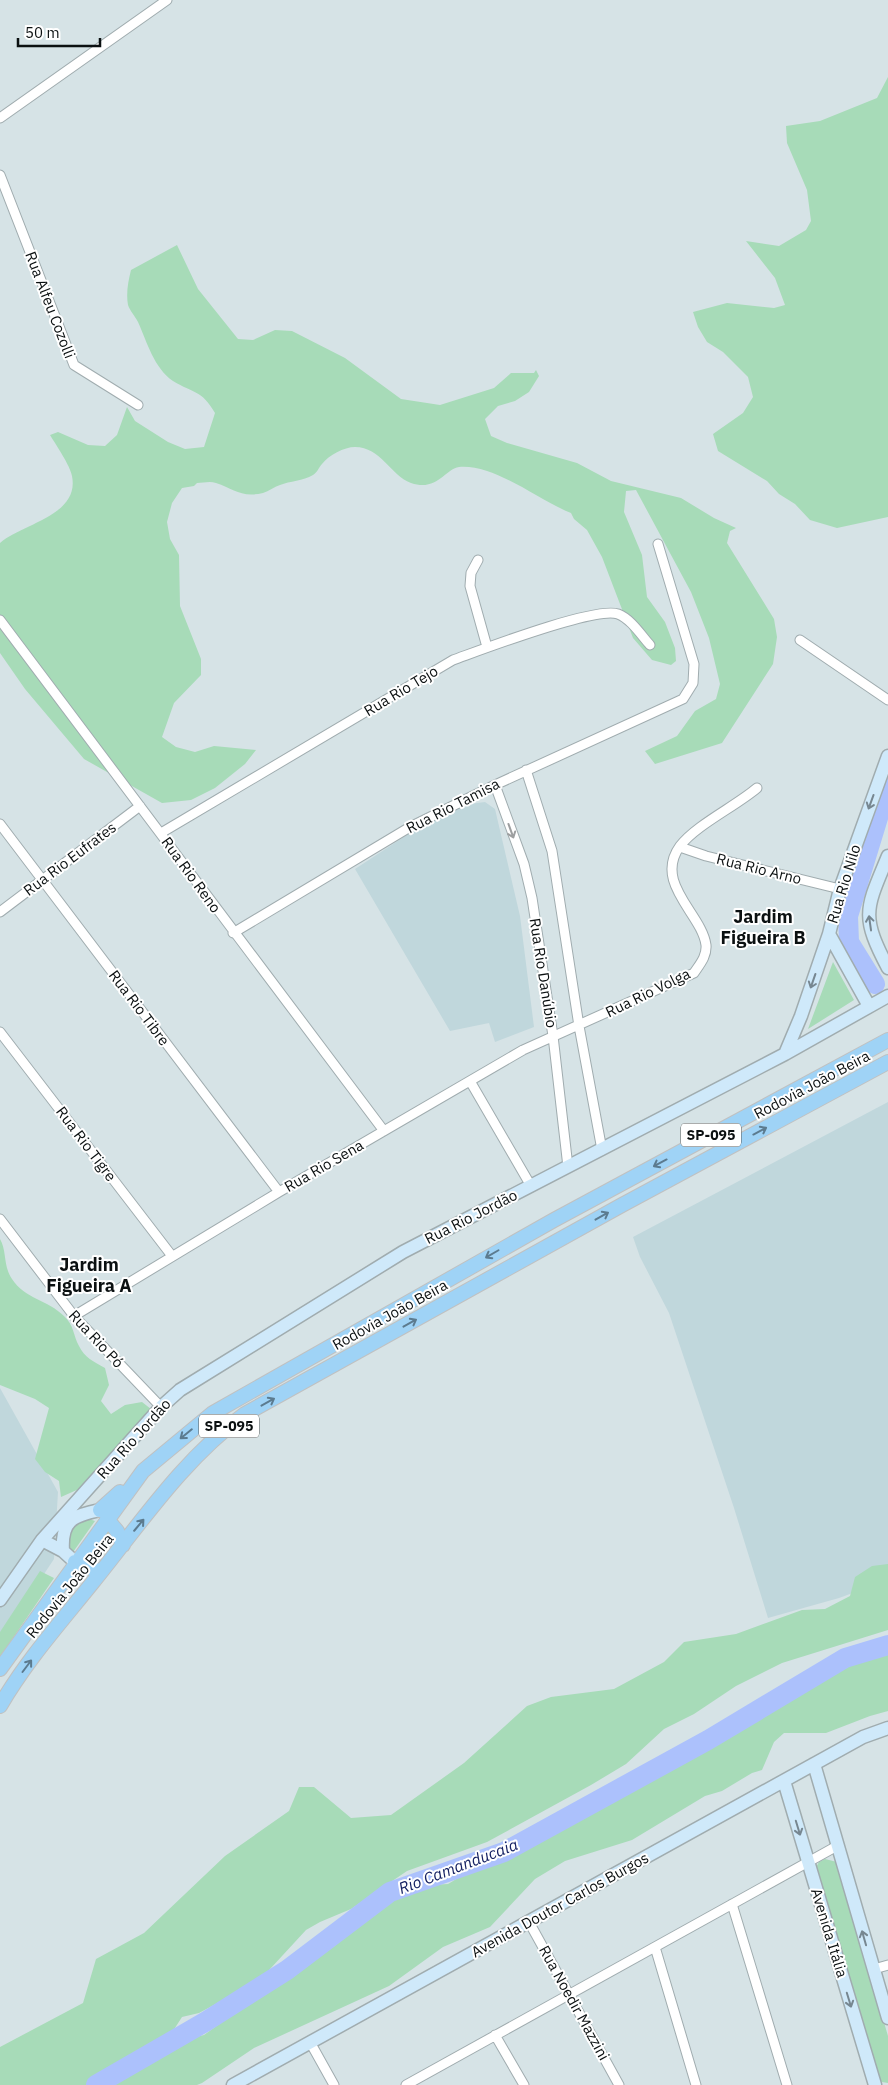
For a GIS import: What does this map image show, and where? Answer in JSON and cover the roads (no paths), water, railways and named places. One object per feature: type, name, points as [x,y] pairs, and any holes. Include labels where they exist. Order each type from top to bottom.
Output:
[{"type":"main road","name":"Rodovia João Beira","points":[[0,1669],[75,1562],[103,1514],[143,1472],[213,1413],[554,1220],[888,1040]]},
{"type":"main road","name":"Rodovia João Beira","points":[[0,1706],[25,1667],[101,1572],[197,1454],[224,1429],[246,1414],[622,1205],[888,1062]]},
{"type":"main road","points":[[103,1514],[117,1531],[123,1545]]},
{"type":"main road","points":[[75,1562],[101,1572]]},
{"type":"street","points":[[0,118],[167,0]]},
{"type":"street","name":"Rua Alfeu Cozolli","points":[[0,175],[74,365],[138,404]]},
{"type":"street","name":"Rua Rio Tamisa","points":[[233,933],[410,827],[494,785],[683,699],[693,683],[694,664],[658,544]]},
{"type":"street","points":[[478,560],[471,573],[470,586],[487,648]]},
{"type":"street","name":"Rua Rio Tejo","points":[[161,833],[453,660],[583,617],[605,612],[619,614],[633,625],[650,645]]},
{"type":"street","name":"Rua Rio Reno","points":[[0,620],[161,833],[233,933],[384,1131]]},
{"type":"street","points":[[800,640],[888,700]]},
{"type":"street","name":"Rua Rio Nilo","points":[[869,1006],[829,934],[840,889],[888,756]]},
{"type":"street","name":"Rua Rio Danúbio","points":[[526,770],[552,851],[579,1026],[602,1150]]},
{"type":"street","name":"Rua Rio Danúbio","points":[[494,785],[524,864],[532,898],[553,1036],[568,1167]]},
{"type":"street","points":[[680,847],[700,828],[757,788]]},
{"type":"street","name":"Rua Rio Eufrates","points":[[0,912],[140,806]]},
{"type":"street","name":"Rua Rio Tibre","points":[[0,824],[279,1192]]},
{"type":"street","name":"Rua Rio Arno","points":[[680,847],[706,856],[840,889]]},
{"type":"street","name":"Rua Rio Volga","points":[[579,1026],[694,973],[704,959],[706,945],[701,930],[680,898],[674,880],[674,865],[680,847]]},
{"type":"street","points":[[888,856],[869,903],[869,925],[888,968]]},
{"type":"street","points":[[785,1054],[801,1016],[829,934]]},
{"type":"street","name":"Rua Rio Jordão","points":[[0,1600],[42,1540],[161,1407],[180,1390],[403,1252],[785,1054],[888,996]]},
{"type":"street","name":"Rua Rio Sena","points":[[74,1316],[279,1192],[523,1050],[579,1026]]},
{"type":"street","name":"Rua Rio Tigre","points":[[0,1032],[172,1256]]},
{"type":"street","points":[[470,1081],[531,1186]]},
{"type":"street","name":"Rua Rio Pó","points":[[0,1218],[74,1316],[161,1407]]},
{"type":"street","points":[[63,1552],[62,1540],[66,1524],[78,1515],[103,1514],[89,1488]]},
{"type":"street","points":[[42,1540],[63,1552],[75,1562]]},
{"type":"street","name":"Avenida Doutor Carlos Burgos","points":[[233,2085],[863,1737],[888,1728]]},
{"type":"street","points":[[814,1764],[888,2018]]},
{"type":"street","name":"Avenida Itália","points":[[784,1781],[874,2085]]},
{"type":"street","points":[[406,2085],[837,1846]]},
{"type":"street","points":[[732,1904],[787,2085]]},
{"type":"street","name":"Rua Noedir Mazzini","points":[[529,1922],[619,2085]]},
{"type":"street","points":[[655,1947],[696,2085]]},
{"type":"street","points":[[874,1969],[888,1965]]},
{"type":"street","points":[[495,2035],[524,2085]]},
{"type":"street","points":[[310,2042],[334,2085]]},
{"type":"street","points":[[422,2076],[427,2085]]},
{"type":"waterway","points":[[875,984],[849,942],[848,916],[888,785]]},
{"type":"waterway","name":"Rio Camanducaia","points":[[96,2085],[205,2022],[287,1970],[390,1892],[504,1852],[708,1740],[845,1658],[888,1645]]},
{"type":"district","name":"Jardim Figueira B","points":[[763,928]]},
{"type":"district","name":"Jardim Figueira A","points":[[89,1275]]}]
